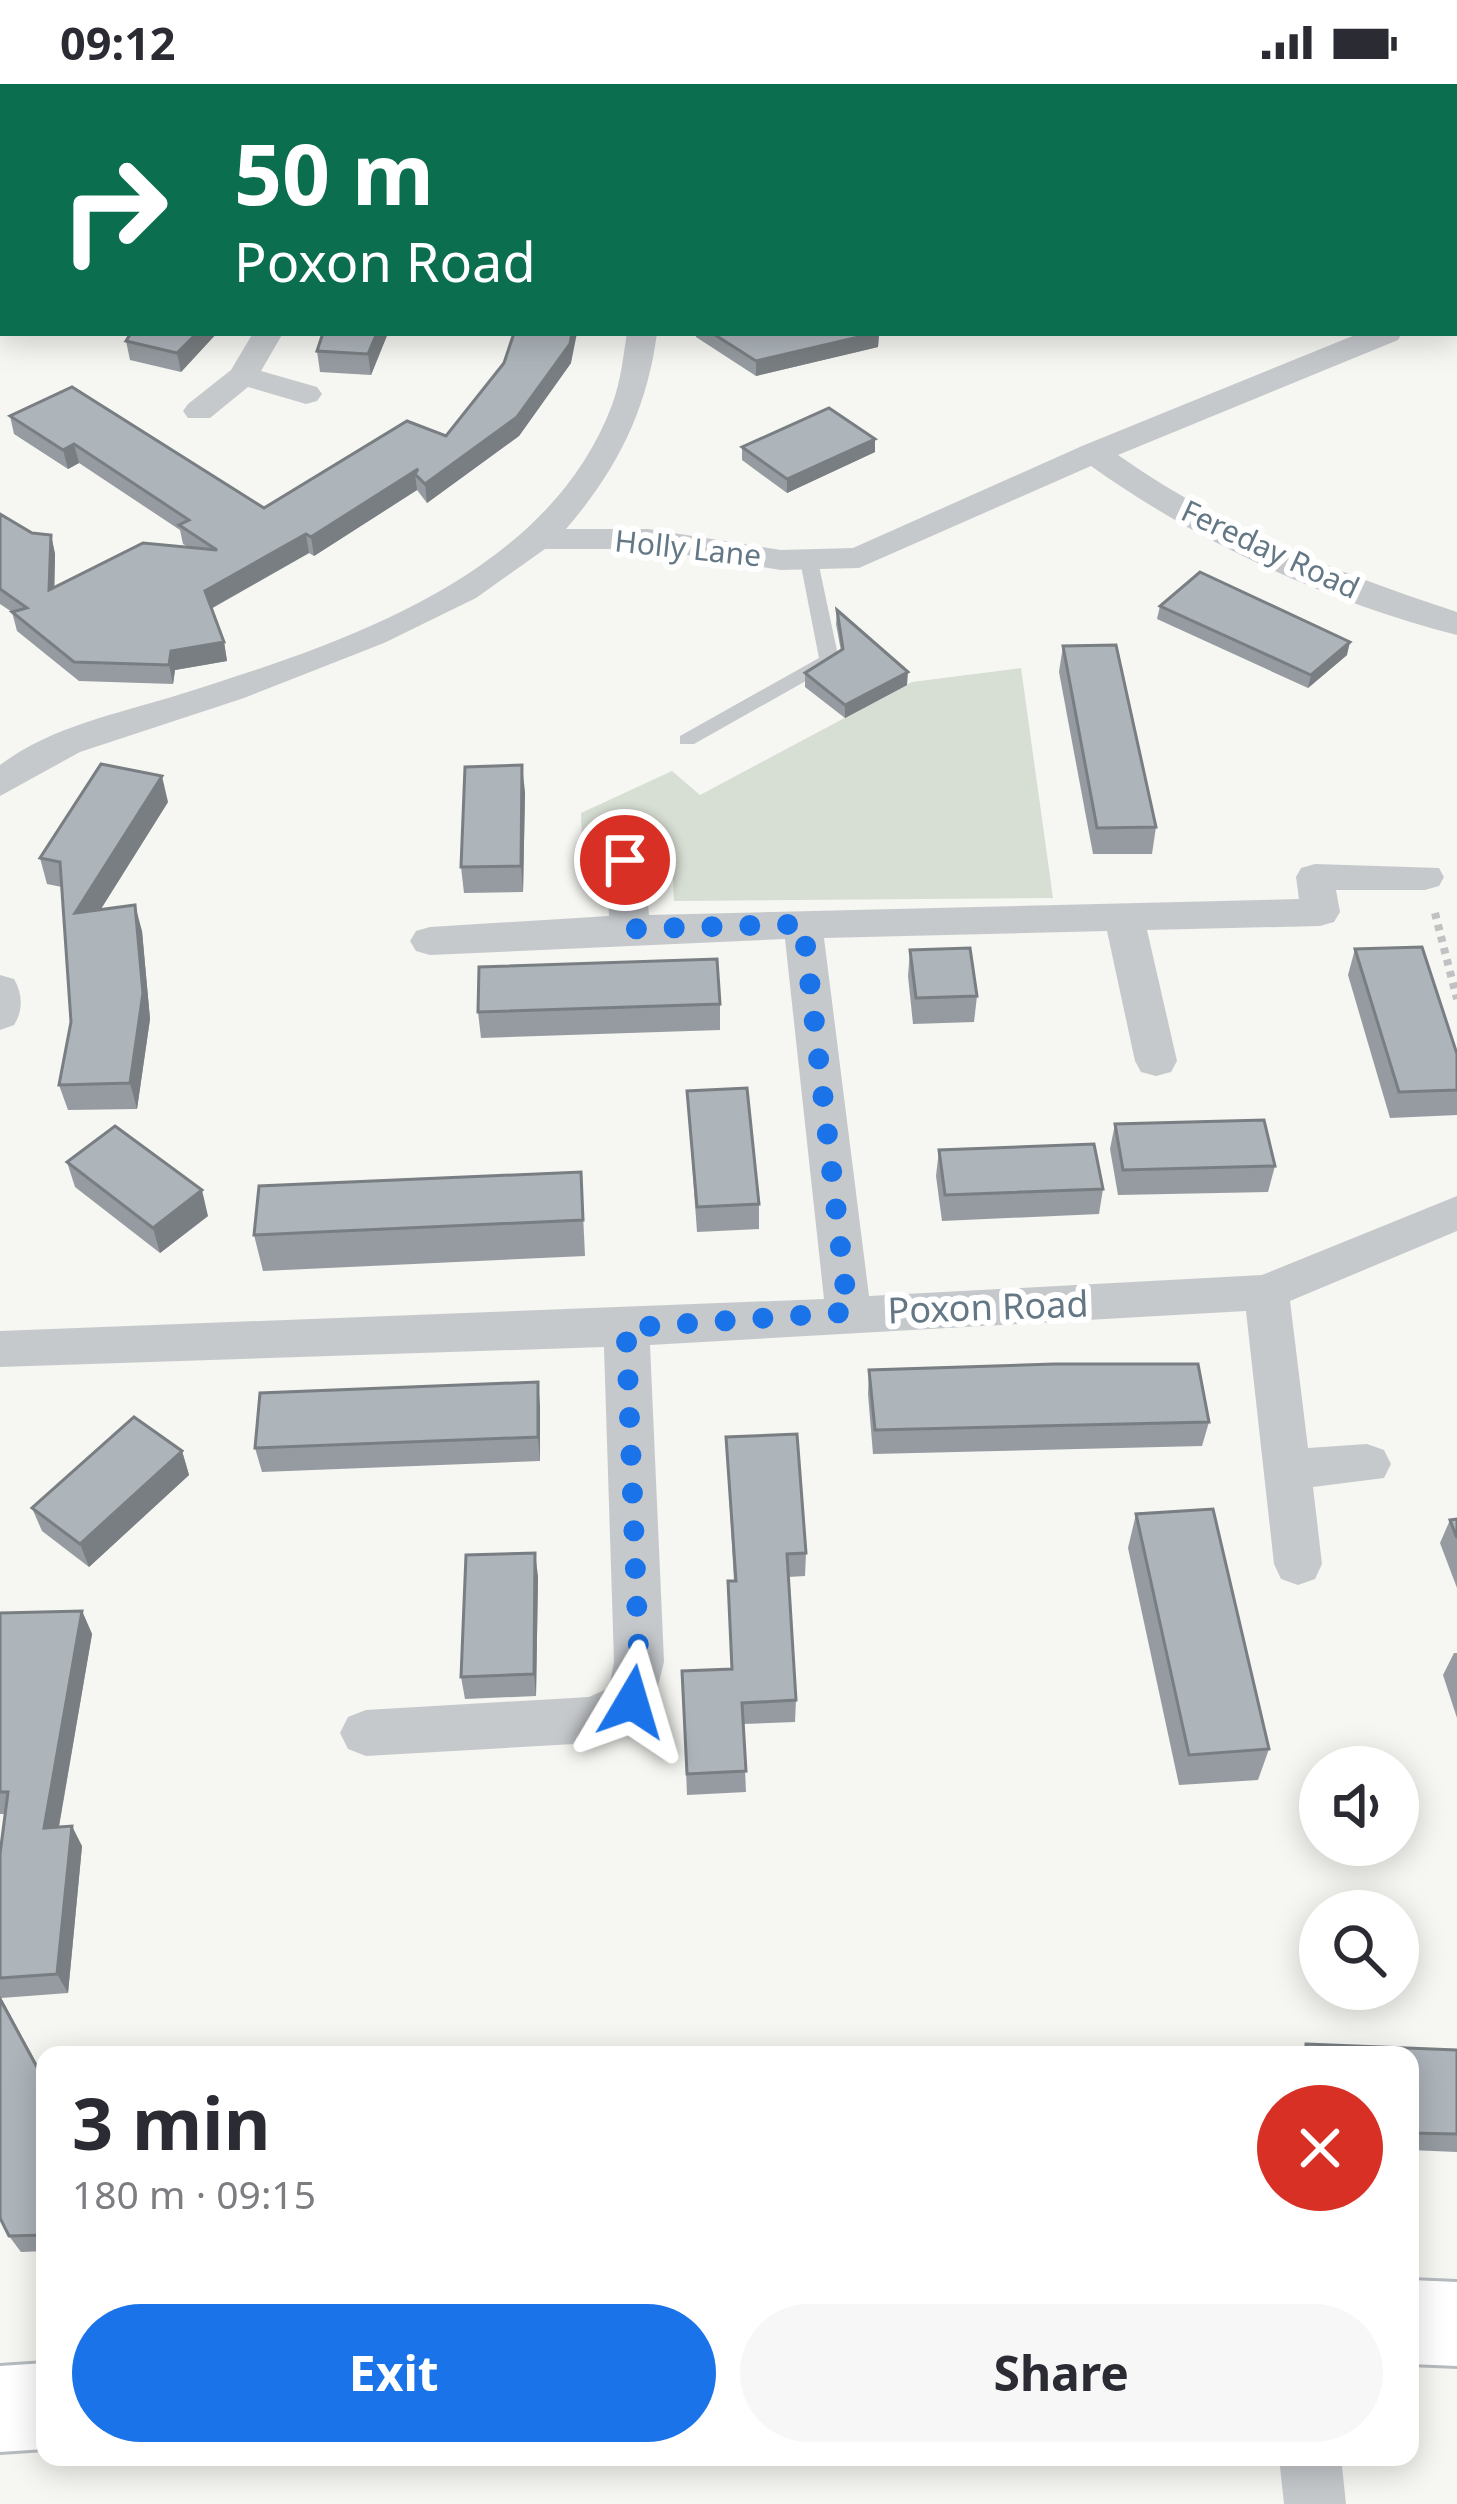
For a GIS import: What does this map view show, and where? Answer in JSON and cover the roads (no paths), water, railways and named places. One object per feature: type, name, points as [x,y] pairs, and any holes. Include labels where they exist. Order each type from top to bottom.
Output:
[{"type":"main road","points":[[1419,2322],[1457,2324]]},
{"type":"main road","points":[[0,2409],[36,2407]]},
{"type":"street","points":[[199,411],[243,376],[266,336]]},
{"type":"street","points":[[0,784],[23,764],[66,740],[277,674],[356,640],[486,574],[537,539],[609,444],[634,389],[642,336]]},
{"type":"street","name":"Holly Lane","points":[[537,539],[648,539],[809,561],[860,558],[1094,453],[1380,336]]},
{"type":"street","points":[[243,376],[305,394]]},
{"type":"street","name":"Fereday Road","points":[[1094,453],[1136,484],[1219,530],[1349,589],[1457,625]]},
{"type":"street","points":[[625,860],[630,929]]},
{"type":"street","points":[[430,941],[630,929],[1320,912],[1315,878],[1425,878]]},
{"type":"street","points":[[1124,916],[1156,1061]]},
{"type":"street","points":[[803,924],[848,1312]]},
{"type":"street","points":[[0,988],[0,1015]]},
{"type":"street","name":"Poxon Road","points":[[0,1349],[626,1328],[1266,1292],[1457,1213]]},
{"type":"street","points":[[1266,1292],[1298,1564]]},
{"type":"street","points":[[366,1733],[592,1720],[632,1702],[639,1662],[626,1328]]},
{"type":"street","points":[[1287,1469],[1367,1464]]},
{"type":"street","points":[[1311,2466],[1315,2504]]},
{"type":"lane","points":[[687,740],[829,660],[809,561]]}]
